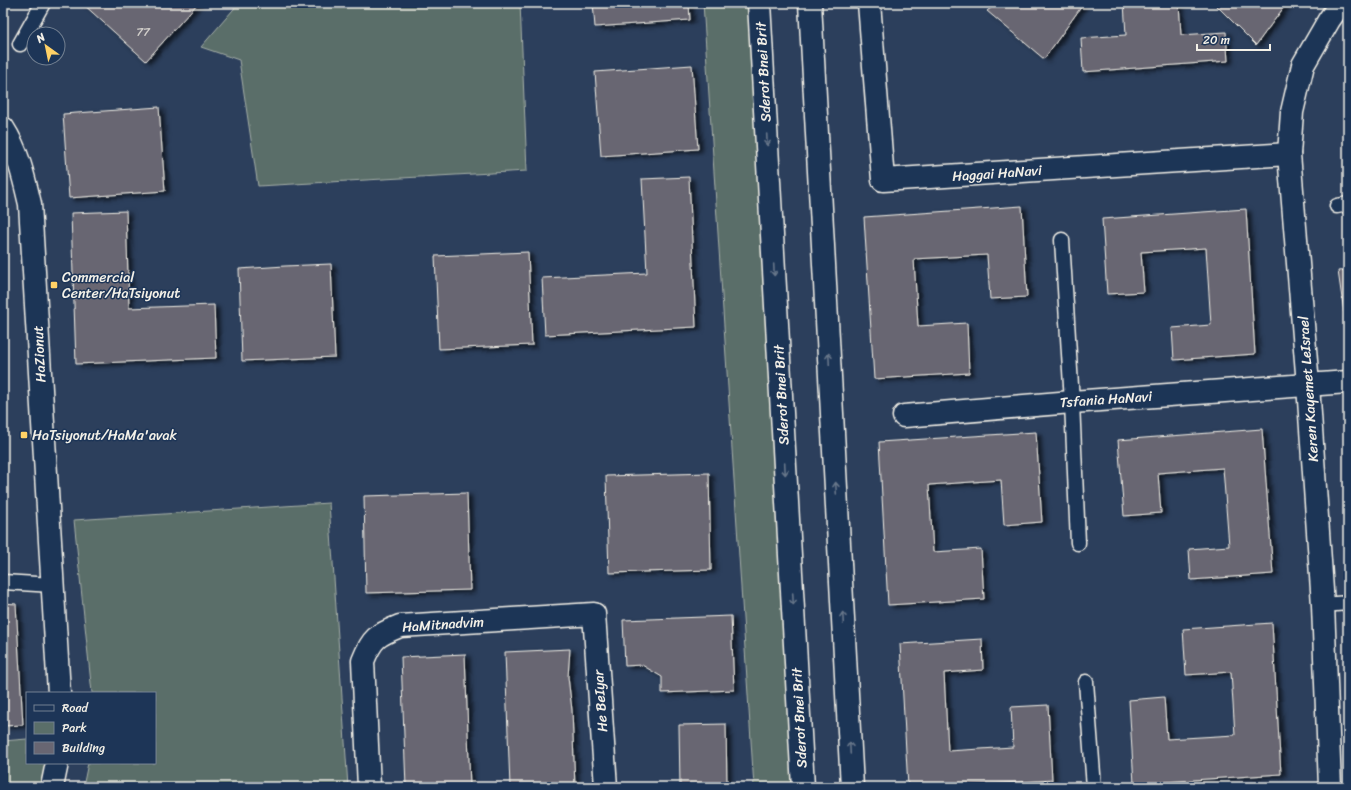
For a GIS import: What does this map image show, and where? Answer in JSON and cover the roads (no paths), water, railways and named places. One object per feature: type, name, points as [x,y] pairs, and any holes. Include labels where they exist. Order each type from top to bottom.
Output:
[{"type":"street","name":"Sderot Bnei Brit","points":[[759,3],[803,787]]},
{"type":"street","points":[[810,3],[852,787]]},
{"type":"street","name":"Haggai HaNavi","points":[[869,3],[883,180],[1289,154]]},
{"type":"street","name":"Keren Kayemet LeIsrael","points":[[1330,787],[1323,605],[1308,385],[1289,154],[1292,112],[1303,65],[1329,20],[1341,3]]},
{"type":"street","name":"HaZionut","points":[[3,128],[8,135],[24,178],[30,204],[59,692]]},
{"type":"street","name":"Tsfania HaNavi","points":[[904,416],[1348,382]]},
{"type":"street","name":"HaMitnadvim","points":[[369,787],[363,661],[369,646],[380,634],[400,626],[594,614]]},
{"type":"street","name":"He BeIyar","points":[[594,614],[606,787]]},
{"type":"street","points":[[52,787],[57,764]]},
{"type":"lane","points":[[20,44],[43,3]]},
{"type":"lane","points":[[1062,240],[1072,402],[1078,543]]},
{"type":"lane","points":[[3,582],[53,585]]},
{"type":"lane","points":[[1323,605],[1348,603]]},
{"type":"lane","points":[[1086,682],[1094,787]]},
{"type":"place","name":"Commercial Center/HaTsiyonut","points":[[54,285]]},
{"type":"place","name":"HaTsiyonut/HaMa'avak","points":[[24,435]]}]
